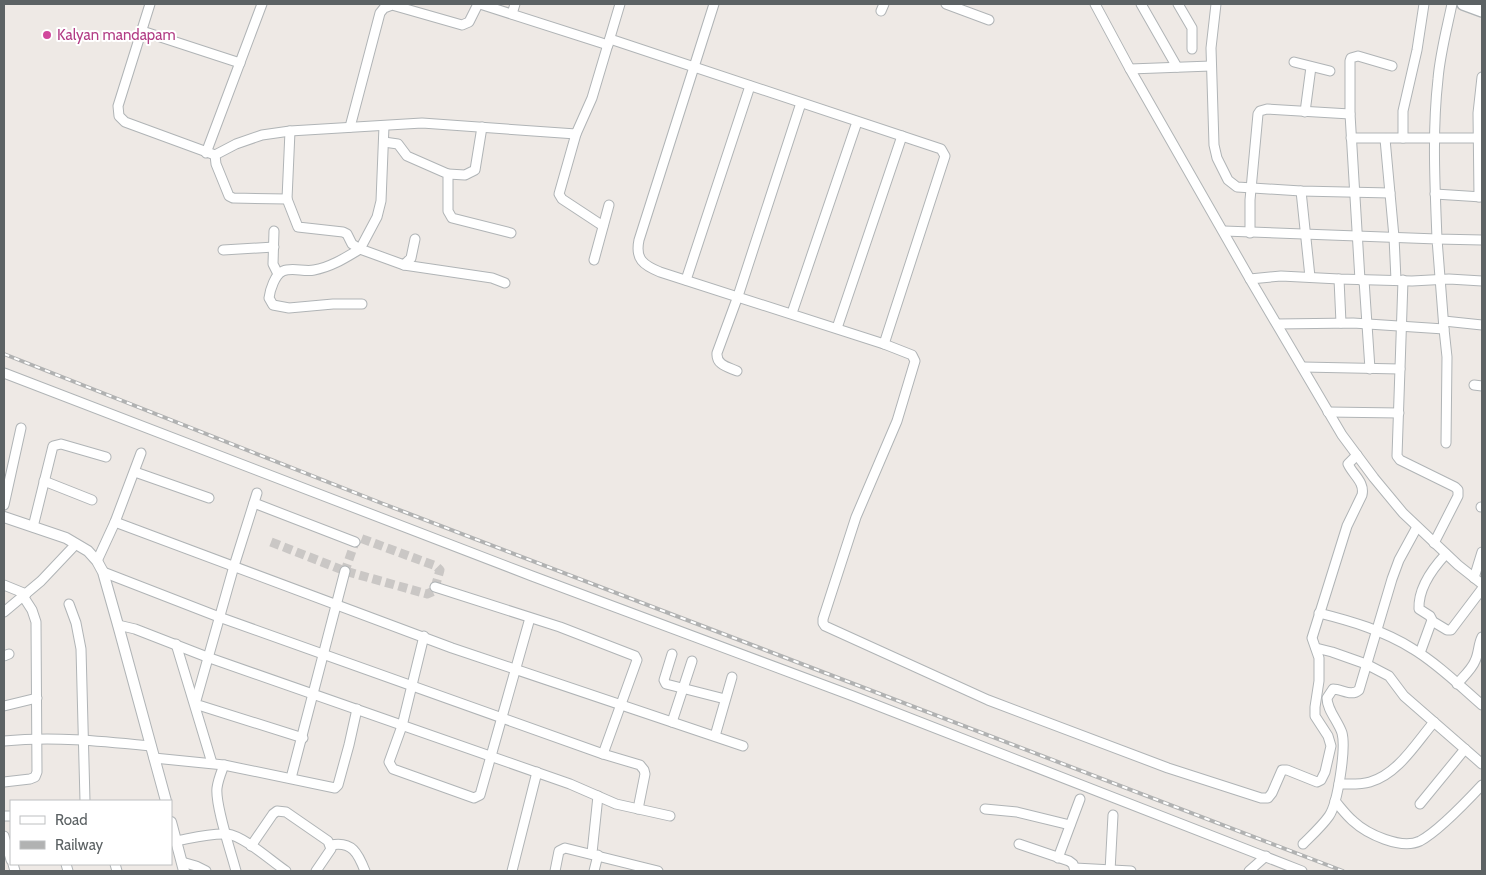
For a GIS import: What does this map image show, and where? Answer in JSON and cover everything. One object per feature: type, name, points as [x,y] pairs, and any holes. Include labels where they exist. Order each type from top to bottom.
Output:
[{"type":"main road","points":[[1463,4],[1482,11]]},
{"type":"street","points":[[150,4],[118,106],[119,116],[125,122],[211,154],[262,136],[290,131],[422,123],[576,134]]},
{"type":"street","points":[[262,4],[240,63],[211,154],[229,196],[233,198],[287,199]]},
{"type":"street","points":[[350,128],[380,13],[384,8],[392,5],[462,25],[469,22],[479,4],[694,66],[857,122],[941,148],[945,156],[884,344]]},
{"type":"street","points":[[512,14],[515,4]]},
{"type":"street","points":[[603,226],[562,199],[559,194],[576,134],[592,98],[620,4]]},
{"type":"street","points":[[714,4],[638,248],[642,262],[648,267],[686,280],[912,354],[915,361],[897,421],[862,502],[823,619],[823,623],[829,628],[988,700],[1168,768],[1264,798],[1268,798],[1272,793],[1282,770],[1287,770],[1317,782],[1321,780],[1325,772],[1331,746],[1328,736],[1317,721],[1314,711],[1320,671],[1319,658],[1312,638],[1347,526],[1362,495],[1363,490],[1360,482],[1348,464],[1357,455]]},
{"type":"street","points":[[946,4],[989,20]]},
{"type":"street","points":[[1095,4],[1130,69],[1328,412],[1357,455],[1387,494],[1417,527],[1482,584]]},
{"type":"street","points":[[1141,4],[1177,67]]},
{"type":"street","points":[[1178,4],[1192,28],[1192,49]]},
{"type":"street","points":[[1216,4],[1211,66],[1214,145],[1217,158],[1228,180],[1237,187],[1390,193]]},
{"type":"street","points":[[1403,138],[1403,111],[1416,58],[1424,4]]},
{"type":"street","points":[[1446,442],[1447,357],[1442,280],[1437,239],[1434,139],[1438,76],[1452,4]]},
{"type":"street","points":[[142,31],[240,63]]},
{"type":"street","points":[[1370,369],[1351,138],[1350,61],[1358,56],[1392,66]]},
{"type":"street","points":[[1294,62],[1330,71]]},
{"type":"street","points":[[1130,69],[1211,66]]},
{"type":"street","points":[[1304,112],[1311,67]]},
{"type":"street","points":[[1436,194],[1481,197],[1481,138],[1478,113],[1482,77]]},
{"type":"street","points":[[686,280],[750,86]]},
{"type":"street","points":[[737,371],[720,364],[716,357],[738,296],[801,103]]},
{"type":"street","points":[[1250,233],[1251,188],[1258,114],[1260,111],[1267,109],[1350,114]]},
{"type":"street","points":[[792,314],[857,122]]},
{"type":"street","points":[[278,274],[288,270],[323,268],[360,250],[377,217],[381,201],[384,126]]},
{"type":"street","points":[[384,142],[398,144],[406,156],[448,174],[465,175],[475,170],[482,126]]},
{"type":"street","points":[[290,131],[287,199],[298,227],[343,232],[347,234],[352,244],[360,250],[404,265],[492,278],[505,283]]},
{"type":"street","points":[[837,328],[902,136]]},
{"type":"street","points":[[1351,138],[1481,138]]},
{"type":"street","points":[[1384,139],[1402,327],[1397,452],[1400,460],[1458,490],[1458,496],[1434,543]]},
{"type":"street","points":[[448,174],[448,211],[452,218],[511,233]]},
{"type":"street","points":[[1302,191],[1304,234],[1310,277]]},
{"type":"street","points":[[594,260],[609,206]]},
{"type":"street","points":[[274,231],[274,264],[278,274],[269,298],[273,304],[289,308],[333,304],[362,304]]},
{"type":"street","points":[[1224,231],[1482,240]]},
{"type":"street","points":[[404,265],[411,258],[415,239]]},
{"type":"street","points":[[223,250],[274,247]]},
{"type":"street","points":[[1250,279],[1281,276],[1339,280],[1482,281]]},
{"type":"street","points":[[1339,280],[1341,323]]},
{"type":"street","points":[[1277,324],[1341,323],[1402,327],[1482,325]]},
{"type":"street","points":[[1302,368],[1400,369]]},
{"type":"street","points":[[4,373],[532,576],[853,696],[1302,871]]},
{"type":"street","points":[[1328,412],[1399,413]]},
{"type":"street","points":[[4,505],[22,428]]},
{"type":"street","points":[[33,526],[51,449],[56,444],[106,457]]},
{"type":"street","points":[[97,561],[135,472],[140,453]]},
{"type":"street","points":[[135,472],[209,498]]},
{"type":"street","points":[[44,481],[92,500]]},
{"type":"street","points":[[195,704],[207,657],[257,493]]},
{"type":"street","points":[[254,503],[355,542]]},
{"type":"street","points":[[4,517],[66,538],[88,551],[97,561],[118,625],[166,800]]},
{"type":"street","points":[[115,522],[515,670],[742,746]]},
{"type":"street","points":[[1303,844],[1330,814],[1336,801],[1339,784],[1343,740],[1339,725],[1328,706],[1327,698],[1333,689],[1351,693],[1357,692],[1396,566],[1417,527]]},
{"type":"street","points":[[4,612],[59,563],[76,544]]},
{"type":"street","points":[[1474,578],[1482,552]]},
{"type":"street","points":[[1446,554],[1429,574],[1418,606],[1421,611],[1430,616],[1432,621],[1447,630],[1451,630],[1482,589]]},
{"type":"street","points":[[291,778],[345,571]]},
{"type":"street","points":[[102,572],[219,617],[501,716],[603,754],[640,765],[644,770],[638,809]]},
{"type":"street","points":[[4,585],[25,595],[36,622],[37,698],[37,772],[35,777],[30,779],[4,782]]},
{"type":"street","points":[[435,587],[530,618],[636,656],[637,660],[603,754]]},
{"type":"street","points":[[69,604],[76,623],[81,649],[85,800]]},
{"type":"street","points":[[1319,613],[1376,631],[1403,643],[1420,653],[1482,704]]},
{"type":"street","points":[[424,636],[402,726],[389,762],[390,766],[474,798],[480,795],[530,618]]},
{"type":"street","points":[[1420,653],[1432,621]]},
{"type":"street","points":[[118,625],[537,772],[616,804],[670,816]]},
{"type":"street","points":[[1457,684],[1474,664],[1477,648],[1482,637]]},
{"type":"street","points":[[176,644],[212,763]]},
{"type":"street","points":[[1316,648],[1366,664],[1389,676],[1404,696],[1482,764]]},
{"type":"street","points":[[672,654],[664,682],[666,684],[725,699]]},
{"type":"street","points":[[672,722],[692,661]]},
{"type":"street","points":[[714,736],[732,677]]},
{"type":"street","points":[[4,706],[37,698]]},
{"type":"street","points":[[195,704],[302,738]]},
{"type":"street","points":[[154,758],[212,763],[335,788],[338,785],[357,708]]},
{"type":"street","points":[[1339,784],[1370,782],[1382,777],[1394,768],[1434,722]]},
{"type":"street","points":[[4,740],[37,738],[82,739],[151,746]]},
{"type":"street","points":[[1420,804],[1465,749]]},
{"type":"street","points":[[224,765],[216,789],[236,871]]},
{"type":"street","points":[[512,871],[537,772]]},
{"type":"street","points":[[1336,801],[1347,815],[1362,828],[1391,842],[1410,844],[1420,841],[1428,835],[1460,808],[1482,786]]},
{"type":"street","points":[[594,871],[598,796]]},
{"type":"street","points":[[1058,858],[1080,799]]},
{"type":"street","points":[[985,809],[1018,812],[1070,826]]},
{"type":"street","points":[[251,846],[273,814],[282,810],[328,841],[331,845]]},
{"type":"street","points":[[1110,871],[1113,815]]},
{"type":"street","points":[[172,826],[183,866],[196,866],[206,871]]},
{"type":"street","points":[[176,841],[226,834],[233,835],[286,871]]},
{"type":"street","points":[[4,836],[10,857]]},
{"type":"street","points":[[331,845],[340,843],[348,845],[360,859],[365,871]]},
{"type":"street","points":[[1019,844],[1070,862],[1075,870],[1131,871]]},
{"type":"street","points":[[316,871],[331,849],[331,845]]},
{"type":"street","points":[[555,871],[561,848],[595,854],[658,871]]},
{"type":"street","points":[[1251,869],[1266,856]]},
{"type":"street","points":[[1251,869],[1264,871]]},
{"type":"tunnel","points":[[271,542],[345,571],[427,594],[434,591],[440,570],[436,566],[360,538],[355,542],[345,571]]},
{"type":"railway","points":[[4,354],[381,503],[1343,871]]},
{"type":"place","name":"Kalyan mandapam","points":[[47,35]]}]
